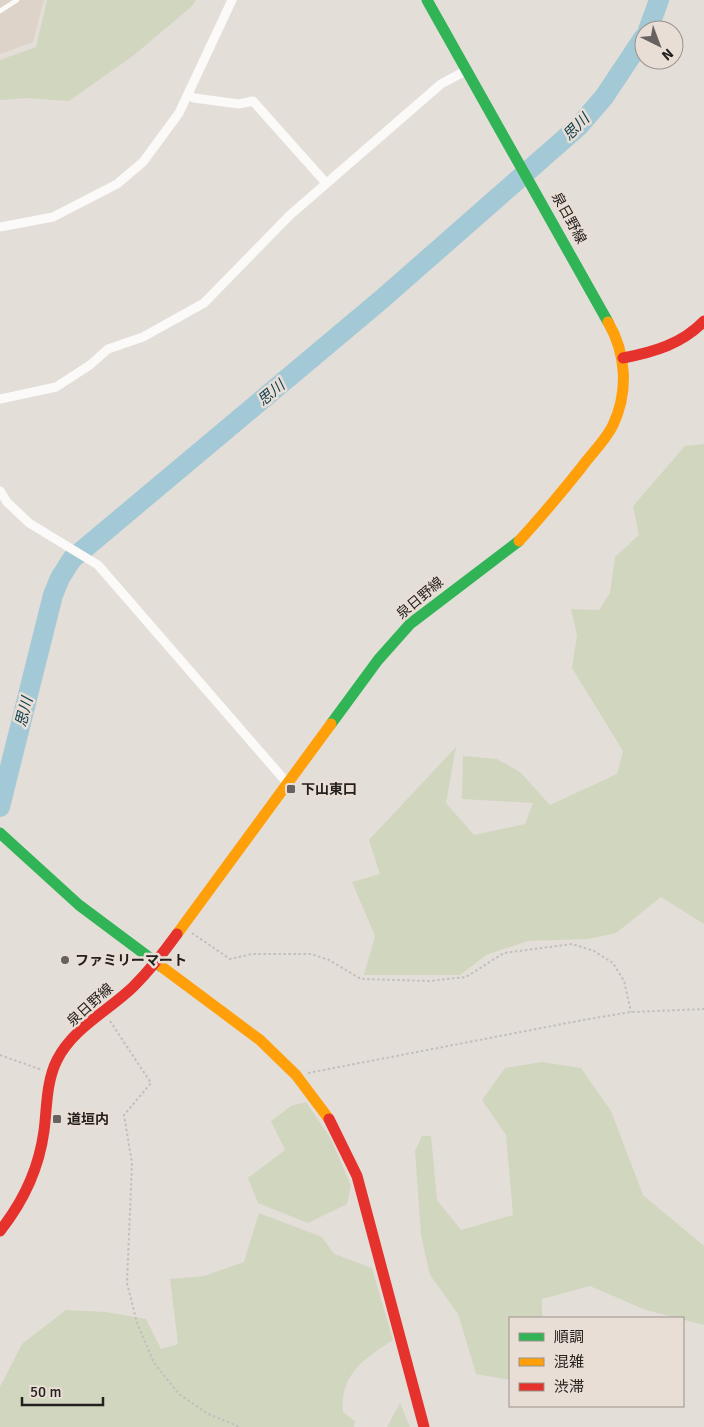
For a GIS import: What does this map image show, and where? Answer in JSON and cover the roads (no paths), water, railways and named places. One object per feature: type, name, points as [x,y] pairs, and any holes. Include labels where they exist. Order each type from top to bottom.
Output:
[{"type":"main road","name":"泉日野線","points":[[0,1231],[26,1191],[36,1168],[42,1142],[48,1082],[58,1058],[103,1011],[132,987],[155,962],[214,887],[378,660],[410,624],[517,543],[552,506],[613,425],[623,393],[623,358],[618,339],[427,0]]},
{"type":"main road","points":[[623,358],[675,344],[692,335],[704,322]]},
{"type":"main road","points":[[4,837],[79,905],[260,1040],[296,1075],[334,1125],[357,1176],[424,1427]]},
{"type":"street","points":[[0,227],[53,217],[117,184],[143,162],[179,113],[232,0]]},
{"type":"street","points":[[0,399],[56,387],[90,365],[108,349],[144,338],[204,303],[264,239],[326,183],[441,84],[467,70]]},
{"type":"street","points":[[188,95],[194,98],[239,104],[253,101],[326,183]]},
{"type":"street","points":[[0,491],[7,502],[29,523],[91,559],[288,784]]},
{"type":"lane","points":[[0,11],[17,0]]},
{"type":"waterway","name":"思川","points":[[652,20],[659,0]]},
{"type":"waterway","name":"思川","points":[[0,807],[53,595],[60,578],[72,559],[382,299],[579,126],[604,97],[634,52]]},
{"type":"place","name":"下山東口","points":[[291,789]]},
{"type":"place","name":"ファミリーマート","points":[[65,960]]},
{"type":"place","name":"道垣内","points":[[57,1119]]}]
